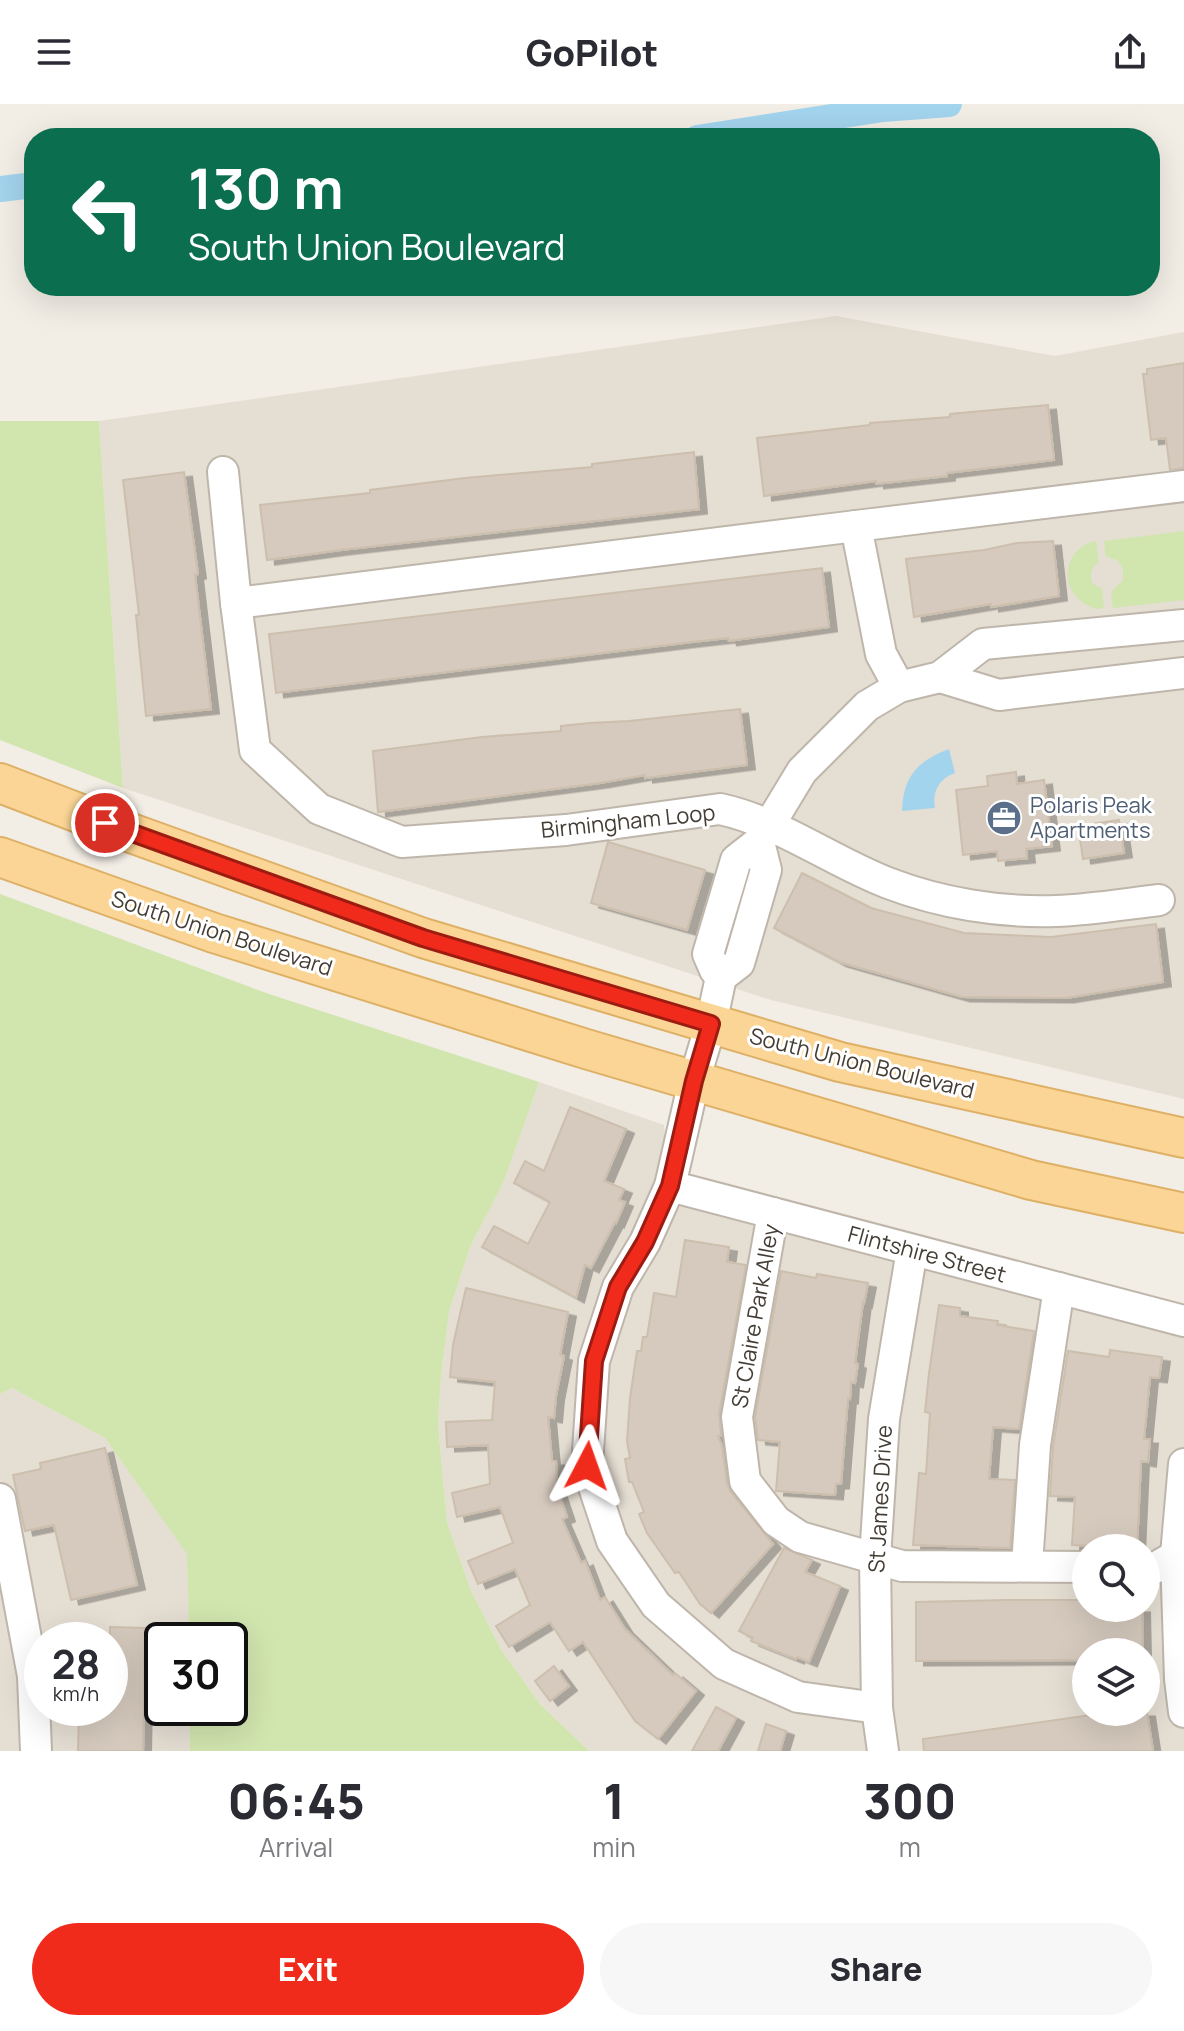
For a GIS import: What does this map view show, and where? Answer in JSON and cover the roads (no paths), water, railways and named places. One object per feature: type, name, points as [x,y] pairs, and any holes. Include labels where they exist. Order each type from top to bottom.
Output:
[{"type":"main road","name":"South Union Boulevard","points":[[0,783],[423,938],[840,1062],[1184,1138]]},
{"type":"main road","name":"South Union Boulevard","points":[[0,857],[214,933],[586,1049],[1031,1180],[1184,1213]]},
{"type":"street","name":"Birmingham Loop","points":[[223,472],[255,750],[319,809],[402,842],[566,830],[720,809],[734,812],[763,834],[802,841],[887,883],[937,899],[1001,909],[1055,911],[1159,900]]},
{"type":"street","points":[[236,603],[1184,486]]},
{"type":"street","points":[[856,526],[881,654],[899,687]]},
{"type":"street","points":[[877,1708],[798,1697],[724,1664],[656,1605],[612,1541],[587,1466],[594,1361],[618,1287],[645,1242],[670,1186],[694,1081],[711,1024],[721,977],[708,954],[736,860],[763,834],[802,771],[867,706],[899,687],[940,677],[983,644],[1184,625]]},
{"type":"street","points":[[940,677],[999,695],[1184,673]]},
{"type":"street","name":"Flintshire Street","points":[[670,1186],[1184,1321]]},
{"type":"street","name":"St Claire Park Alley","points":[[773,1213],[737,1417],[745,1481],[776,1521],[800,1537],[902,1566],[1072,1567]]},
{"type":"street","name":"St James Drive","points":[[883,1751],[877,1708],[875,1558],[884,1419],[912,1250]]},
{"type":"street","points":[[1027,1566],[1035,1445],[1059,1288]]},
{"type":"street","points":[[1184,1464],[1180,1553],[1180,1679],[1184,1712]]},
{"type":"street","points":[[0,1499],[7,1570],[33,1676],[36,1751]]},
{"type":"street","points":[[1160,1565],[1180,1553]]},
{"type":"water","points":[[949,749],[955,773],[938,786],[935,808],[902,811],[905,789],[914,772],[928,759]]},
{"type":"waterway","points":[[761,128],[883,109],[949,104]]},
{"type":"waterway","points":[[0,189],[24,186]]},
{"type":"place","name":"Polaris Peak Apartments","points":[[1004,818]]}]
